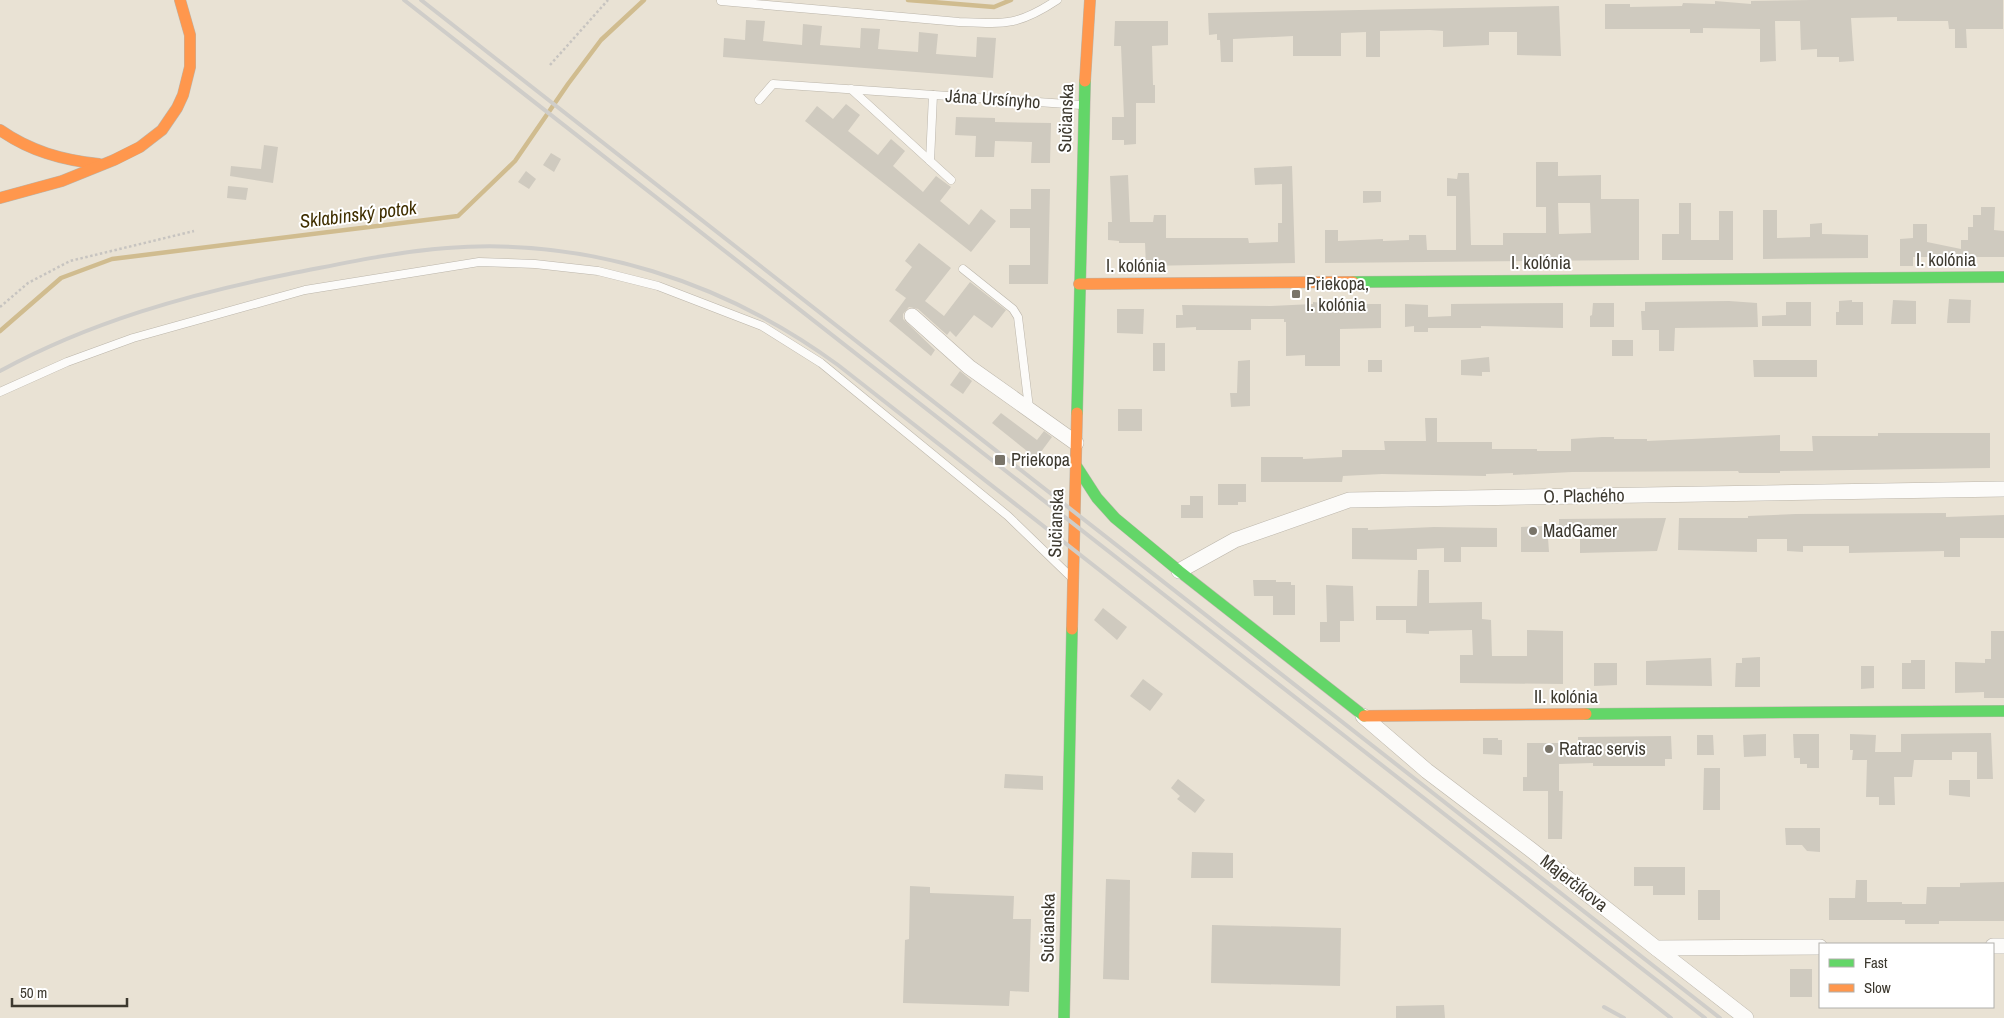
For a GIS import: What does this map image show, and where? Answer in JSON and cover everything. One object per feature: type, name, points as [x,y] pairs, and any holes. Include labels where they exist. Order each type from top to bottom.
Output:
[{"type":"street","points":[[0,198],[62,181],[128,155],[153,138],[167,123],[177,108],[186,87],[190,64],[191,42],[180,0]]},
{"type":"street","name":"Sučianska","points":[[1064,1018],[1079,284],[1084,105],[1090,0]]},
{"type":"street","points":[[0,130],[38,153],[70,162],[103,164]]},
{"type":"street","name":"I. kolónia","points":[[1079,284],[2004,277]]},
{"type":"street","points":[[912,316],[969,367],[1076,442]]},
{"type":"street","points":[[1075,464],[1097,498],[1115,518],[1363,716]]},
{"type":"street","name":"O. Plachého","points":[[1179,571],[1235,540],[1349,500],[2004,490]]},
{"type":"street","name":"II. kolónia","points":[[1363,716],[2004,711]]},
{"type":"street","name":"Majerčíkova","points":[[1363,716],[1427,771],[1746,1018]]},
{"type":"street","points":[[1656,948],[1819,947]]},
{"type":"lane","points":[[721,1],[959,22],[998,23],[1016,22],[1036,13],[1057,0]]},
{"type":"lane","name":"Jána Ursínyho","points":[[759,100],[774,84],[1084,105]]},
{"type":"lane","points":[[851,89],[951,180]]},
{"type":"lane","name":"Jána Ursínyho","points":[[930,161],[932,95]]},
{"type":"lane","points":[[0,392],[67,362],[132,338],[305,290],[480,262],[535,264],[598,271],[658,286],[762,326],[821,363],[1008,516],[1072,579]]},
{"type":"lane","points":[[963,269],[1013,309],[1018,317],[1028,408]]},
{"type":"path","points":[[550,64],[608,0]]},
{"type":"path","points":[[0,307],[28,283],[70,261],[194,230]]},
{"type":"building","points":[[2003,0],[2003,29],[1966,29],[1967,48],[1955,48],[1955,29],[1949,29],[1948,21],[1897,21],[1897,17],[1851,18],[1854,61],[1839,62],[1839,57],[1817,57],[1817,49],[1801,50],[1800,21],[1775,21],[1776,61],[1760,62],[1760,29],[1703,28],[1703,33],[1690,33],[1690,29],[1605,29],[1605,4],[1630,4],[1630,7],[1682,6],[1683,3],[1715,4],[1715,1],[1751,4],[1751,1]]},
{"type":"building","points":[[1559,6],[1561,56],[1517,55],[1517,32],[1489,32],[1489,45],[1443,47],[1443,31],[1430,30],[1380,31],[1380,57],[1366,57],[1366,32],[1341,33],[1341,56],[1293,56],[1293,36],[1233,39],[1233,62],[1221,62],[1220,40],[1217,40],[1217,34],[1209,35],[1208,13]]},
{"type":"building","points":[[746,20],[765,21],[763,41],[802,45],[803,24],[822,26],[820,45],[860,48],[861,28],[880,29],[878,49],[918,52],[919,32],[938,34],[936,54],[976,57],[977,37],[996,38],[993,78],[723,57],[724,38],[745,40]]},
{"type":"building","points":[[1115,21],[1168,21],[1168,45],[1152,46],[1155,103],[1136,103],[1136,144],[1124,145],[1124,140],[1112,140],[1112,117],[1124,117],[1121,46],[1114,46]]},
{"type":"building","points":[[846,104],[860,115],[848,131],[878,155],[891,139],[905,151],[893,166],[923,192],[936,176],[951,187],[940,201],[969,225],[981,209],[996,221],[971,252],[805,121],[817,106],[833,119]]},
{"type":"building","points":[[956,117],[995,118],[995,122],[1051,123],[1050,163],[1031,163],[1032,142],[995,141],[994,157],[975,157],[976,136],[955,135]]},
{"type":"building","points":[[264,145],[278,147],[273,183],[230,176],[231,166],[261,169]]},
{"type":"building","points":[[551,153],[561,159],[554,172],[543,165]]},
{"type":"building","points":[[1536,162],[1558,162],[1558,176],[1601,175],[1601,199],[1639,199],[1639,260],[1325,263],[1325,230],[1338,230],[1338,241],[1409,240],[1409,235],[1426,235],[1427,250],[1456,250],[1456,196],[1447,196],[1447,178],[1457,179],[1458,173],[1469,173],[1471,245],[1503,245],[1503,233],[1546,233],[1546,207],[1536,207]],"holes":[[[1558,203],[1590,203],[1591,233],[1559,234]]]},
{"type":"building","points":[[1292,166],[1295,263],[1146,266],[1145,243],[1119,243],[1119,241],[1108,240],[1108,222],[1112,222],[1110,176],[1128,175],[1130,222],[1153,222],[1154,215],[1166,215],[1166,238],[1248,238],[1249,243],[1278,242],[1278,223],[1282,223],[1282,184],[1255,185],[1254,168]]},
{"type":"building","points":[[526,171],[536,179],[529,189],[518,182]]},
{"type":"building","points":[[228,186],[248,188],[246,200],[227,198]]},
{"type":"building","points":[[1031,189],[1050,189],[1048,284],[1009,284],[1009,265],[1030,265],[1030,228],[1010,228],[1010,209],[1031,209]]},
{"type":"building","points":[[1363,191],[1381,191],[1381,202],[1363,203]]},
{"type":"building","points":[[1679,203],[1691,203],[1691,240],[1719,240],[1719,211],[1733,211],[1733,260],[1662,260],[1662,234],[1679,234]]},
{"type":"building","points":[[1981,207],[1995,207],[1994,230],[2004,231],[2004,257],[1942,257],[1942,260],[1928,257],[1913,257],[1913,266],[1900,266],[1900,239],[1913,238],[1913,224],[1927,224],[1927,242],[1961,249],[1961,240],[1968,240],[1968,227],[1973,227],[1973,215],[1981,215]]},
{"type":"building","points":[[1763,210],[1777,210],[1777,238],[1810,237],[1810,224],[1822,223],[1822,234],[1868,235],[1868,258],[1763,259]]},
{"type":"building","points":[[919,243],[951,268],[925,301],[944,316],[970,282],[1006,310],[992,328],[974,315],[956,337],[950,331],[947,335],[918,309],[909,307],[903,314],[903,319],[935,350],[931,356],[889,321],[906,298],[895,290],[912,267],[905,261]]},
{"type":"building","points":[[1949,299],[1971,300],[1970,323],[1947,323]]},
{"type":"building","points":[[1852,300],[1852,302],[1863,302],[1863,325],[1836,325],[1836,312],[1839,312],[1839,301]]},
{"type":"building","points":[[1893,300],[1916,301],[1916,324],[1891,324]]},
{"type":"building","points":[[1729,301],[1757,303],[1758,327],[1675,328],[1674,351],[1659,351],[1659,330],[1642,330],[1641,311],[1645,311],[1645,302]]},
{"type":"building","points":[[1313,302],[1381,304],[1381,328],[1340,329],[1340,366],[1305,366],[1305,355],[1286,356],[1286,322],[1284,322],[1284,319],[1251,319],[1251,330],[1196,330],[1196,327],[1176,328],[1176,315],[1183,315],[1182,305],[1271,306],[1313,304]]},
{"type":"building","points":[[1786,302],[1811,302],[1811,326],[1762,326],[1762,316],[1786,315]]},
{"type":"building","points":[[1563,303],[1563,328],[1481,326],[1481,328],[1428,328],[1428,332],[1414,332],[1414,326],[1405,327],[1405,304],[1428,305],[1428,317],[1451,316],[1451,304]]},
{"type":"building","points":[[1593,303],[1614,303],[1614,327],[1590,327]]},
{"type":"building","points":[[1117,309],[1144,309],[1143,334],[1117,333]]},
{"type":"building","points":[[1612,340],[1633,340],[1633,356],[1612,356]]},
{"type":"building","points":[[1153,343],[1165,343],[1165,371],[1153,371]]},
{"type":"building","points":[[1489,357],[1490,372],[1482,372],[1482,376],[1461,375],[1461,360]]},
{"type":"building","points":[[1250,360],[1250,406],[1231,407],[1230,393],[1237,393],[1238,361]]},
{"type":"building","points":[[1368,360],[1382,360],[1382,372],[1368,372]]},
{"type":"building","points":[[1753,360],[1817,360],[1817,377],[1754,377]]},
{"type":"building","points":[[960,371],[972,381],[963,394],[950,385]]},
{"type":"building","points":[[1118,409],[1142,409],[1142,431],[1118,431]]},
{"type":"building","points":[[1001,413],[1037,440],[1044,431],[1052,437],[1035,460],[1025,452],[1027,451],[992,423]]},
{"type":"building","points":[[1425,418],[1437,418],[1437,442],[1492,442],[1492,449],[1537,449],[1537,451],[1571,451],[1571,439],[1602,437],[1647,439],[1647,441],[1780,435],[1780,451],[1813,451],[1812,436],[1878,436],[1878,433],[1990,433],[1990,468],[1780,471],[1780,473],[1739,473],[1738,471],[1572,472],[1513,475],[1513,473],[1486,474],[1486,476],[1382,474],[1343,476],[1342,482],[1261,482],[1261,457],[1303,457],[1303,459],[1342,457],[1342,450],[1385,450],[1384,441],[1426,441]]},
{"type":"building","points":[[1218,484],[1246,484],[1246,502],[1238,502],[1238,505],[1218,505]]},
{"type":"building","points":[[1190,496],[1203,496],[1203,518],[1181,518],[1181,505],[1190,505]]},
{"type":"building","points":[[1946,513],[1946,517],[2004,515],[2004,538],[1960,538],[1960,557],[1944,557],[1944,551],[1849,553],[1849,546],[1803,546],[1803,552],[1787,551],[1787,539],[1757,539],[1757,552],[1678,550],[1679,518],[1748,518],[1748,516],[1796,514]]},
{"type":"building","points":[[1666,518],[1657,551],[1580,553],[1580,538],[1548,538],[1549,552],[1521,552],[1521,527],[1543,526],[1543,524],[1559,525],[1559,519]]},
{"type":"building","points":[[1434,527],[1497,528],[1497,547],[1461,547],[1461,562],[1444,562],[1444,548],[1417,549],[1417,560],[1352,559],[1352,528],[1368,528],[1368,530]]},
{"type":"building","points":[[1418,570],[1429,570],[1429,603],[1482,602],[1482,619],[1491,620],[1492,656],[1527,656],[1527,630],[1563,631],[1563,684],[1460,683],[1460,655],[1473,655],[1472,630],[1429,631],[1429,634],[1406,633],[1406,620],[1376,620],[1376,606],[1417,606]]},
{"type":"building","points":[[1253,580],[1276,580],[1276,582],[1291,582],[1291,585],[1295,585],[1295,615],[1273,615],[1273,596],[1254,596]]},
{"type":"building","points":[[1326,585],[1353,586],[1354,621],[1340,621],[1340,642],[1320,642],[1320,622],[1327,622]]},
{"type":"building","points":[[1103,608],[1127,627],[1117,640],[1094,620]]},
{"type":"building","points":[[1991,631],[2004,631],[2004,698],[1984,698],[1984,692],[1955,693],[1955,662],[1985,663],[1985,659],[1991,659]]},
{"type":"building","points":[[1760,657],[1760,687],[1735,687],[1736,663],[1742,663],[1742,658]]},
{"type":"building","points":[[1711,658],[1712,686],[1646,685],[1646,661]]},
{"type":"building","points":[[1911,660],[1925,660],[1925,689],[1902,689],[1902,663],[1911,663]]},
{"type":"building","points":[[1594,663],[1617,663],[1617,685],[1594,686]]},
{"type":"building","points":[[1861,666],[1874,666],[1874,688],[1861,689]]},
{"type":"building","points":[[1143,679],[1163,694],[1150,711],[1130,696]]},
{"type":"building","points":[[1991,733],[1993,779],[1977,779],[1977,752],[1952,752],[1952,760],[1914,760],[1912,777],[1894,777],[1895,805],[1879,805],[1879,797],[1866,797],[1867,760],[1852,760],[1853,750],[1850,750],[1850,734],[1876,735],[1875,752],[1901,752],[1901,734]]},
{"type":"building","points":[[1766,734],[1766,756],[1744,757],[1743,735]]},
{"type":"building","points":[[1793,734],[1819,734],[1819,768],[1807,768],[1807,764],[1800,764],[1800,758],[1794,758]]},
{"type":"building","points":[[1697,735],[1713,735],[1714,755],[1697,755]]},
{"type":"building","points":[[1671,736],[1672,759],[1665,759],[1665,766],[1593,766],[1593,763],[1559,764],[1559,791],[1563,791],[1562,839],[1548,839],[1548,791],[1523,791],[1523,777],[1527,777],[1527,743],[1578,743],[1578,737]]},
{"type":"building","points":[[1483,738],[1498,738],[1498,740],[1502,740],[1502,755],[1483,754]]},
{"type":"building","points":[[1704,768],[1720,768],[1720,810],[1703,810]]},
{"type":"building","points":[[1005,774],[1043,776],[1043,790],[1004,788]]},
{"type":"building","points":[[1178,779],[1205,800],[1195,813],[1177,799],[1180,796],[1171,788]]},
{"type":"building","points":[[1949,780],[1970,780],[1970,797],[1949,795]]},
{"type":"building","points":[[1785,828],[1820,828],[1820,852],[1807,851],[1802,845],[1786,845]]},
{"type":"building","points":[[1192,852],[1233,853],[1233,878],[1191,878]]},
{"type":"building","points":[[1634,867],[1685,867],[1685,895],[1653,895],[1653,886],[1634,886]]},
{"type":"building","points":[[1106,879],[1130,880],[1129,980],[1103,979]]},
{"type":"building","points":[[1856,880],[1867,880],[1867,902],[1902,902],[1902,904],[1926,904],[1927,887],[1960,887],[1960,883],[2004,882],[2004,921],[1939,921],[1939,924],[1905,924],[1905,920],[1829,920],[1829,898],[1855,898]]},
{"type":"building","points":[[910,886],[930,887],[930,893],[1014,896],[1013,919],[1031,919],[1029,992],[1010,991],[1009,1006],[903,1003],[905,940],[909,939]]},
{"type":"building","points":[[1698,890],[1720,890],[1720,920],[1698,920]]},
{"type":"building","points":[[1212,925],[1341,928],[1340,986],[1211,983]]},
{"type":"building","points":[[1790,969],[1812,969],[1812,997],[1790,997]]},
{"type":"building","points":[[1444,1005],[1445,1018],[1396,1018],[1396,1006]]},
{"type":"waterway","name":"Sklabinský potok","points":[[0,331],[61,278],[112,259],[458,216],[515,161],[601,40],[644,0]]},
{"type":"waterway","name":"Sklabinský potok","points":[[908,0],[994,7],[1011,0]]},
{"type":"railway","points":[[404,0],[1705,1018]]},
{"type":"railway","points":[[421,0],[1720,1018]]},
{"type":"railway","points":[[0,371],[69,338],[105,324],[177,301],[289,274],[407,252],[499,246],[551,250],[602,258],[653,271],[702,289],[749,310],[794,336],[838,365],[1671,1018]]},
{"type":"railway","points":[[1604,1007],[1624,1018]]},
{"type":"traffic: fast","points":[[1077,413],[1085,81]]},
{"type":"traffic: fast","points":[[1353,282],[2004,277]]},
{"type":"traffic: fast","points":[[1075,464],[1097,498],[1115,518],[1179,571],[1364,716]]},
{"type":"traffic: fast","points":[[1064,1018],[1072,629]]},
{"type":"traffic: fast","points":[[1586,714],[2004,711]]},
{"type":"traffic: slow","points":[[0,198],[62,181],[114,160],[140,147],[162,130],[177,108],[183,95],[190,67],[190,35],[180,0]]},
{"type":"traffic: slow","points":[[1085,81],[1090,0]]},
{"type":"traffic: slow","points":[[0,130],[35,149],[59,157],[99,164]]},
{"type":"traffic: slow","points":[[1079,284],[1353,282]]},
{"type":"traffic: slow","points":[[1072,629],[1077,413]]},
{"type":"traffic: slow","points":[[1364,716],[1586,714]]},
{"type":"place","name":"Priekopa, I. kolónia","points":[[1296,294]]},
{"type":"place","name":"Priekopa","points":[[1000,460]]},
{"type":"place","name":"MadGamer","points":[[1533,531]]},
{"type":"place","name":"Ratrac servis","points":[[1549,749]]}]
